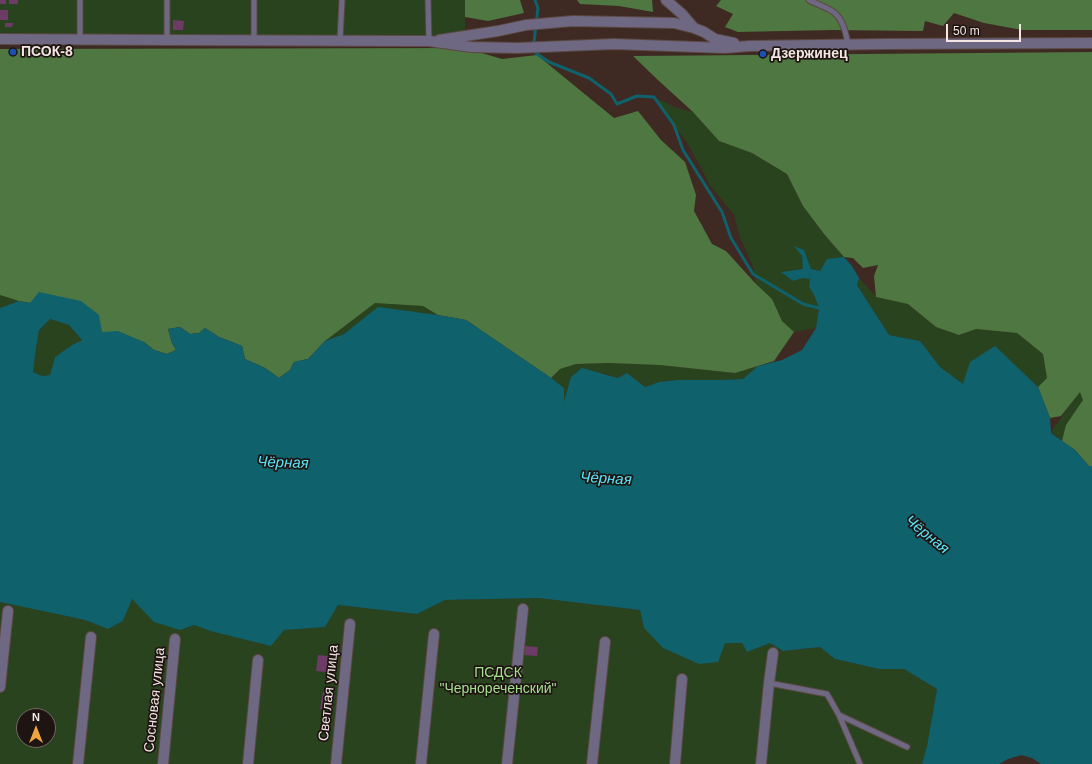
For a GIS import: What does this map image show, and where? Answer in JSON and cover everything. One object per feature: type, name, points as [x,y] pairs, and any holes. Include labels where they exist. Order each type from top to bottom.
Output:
[{"type":"street","points":[[666,0],[682,14],[694,28]]},
{"type":"street","points":[[429,41],[498,31],[526,25],[573,21],[674,23],[694,28],[715,39],[749,46]]},
{"type":"street","points":[[0,39],[429,41],[471,47],[517,48],[614,44],[725,48],[749,46],[1092,43]]},
{"type":"street","points":[[507,764],[522,609]]},
{"type":"street","points":[[0,687],[8,612]]},
{"type":"street","name":"Светлая улица","points":[[336,764],[350,624]]},
{"type":"street","points":[[421,764],[434,634]]},
{"type":"street","points":[[78,764],[91,637]]},
{"type":"street","name":"Сосновая улица","points":[[163,764],[175,639]]},
{"type":"street","points":[[592,764],[605,642]]},
{"type":"street","points":[[761,764],[773,653]]},
{"type":"street","points":[[248,764],[258,660]]},
{"type":"street","points":[[675,764],[682,679]]},
{"type":"lane","points":[[80,0],[80,39]]},
{"type":"lane","points":[[167,0],[167,40]]},
{"type":"lane","points":[[254,0],[254,41]]},
{"type":"lane","points":[[340,40],[342,0]]},
{"type":"lane","points":[[428,0],[429,41]]},
{"type":"lane","points":[[809,0],[834,12],[841,21],[848,45]]},
{"type":"lane","points":[[769,683],[827,694],[839,715],[860,764]]},
{"type":"lane","points":[[839,715],[907,747]]},
{"type":"green space","points":[[0,0],[465,0],[465,39],[103,46],[0,44]]},
{"type":"green space","points":[[465,0],[520,0],[524,13],[488,21],[465,17]]},
{"type":"green space","points":[[577,0],[652,0],[653,12],[619,6],[580,4]]},
{"type":"green space","points":[[721,0],[1092,0],[1092,30],[1022,30],[984,23],[954,13],[943,26],[925,21],[923,31],[832,30],[738,32],[725,27],[733,14],[716,6]]},
{"type":"green space","points":[[465,48],[502,59],[537,55],[614,118],[638,111],[661,140],[685,162],[696,195],[694,211],[712,244],[726,251],[755,283],[772,299],[782,321],[794,332],[774,361],[735,373],[660,365],[608,363],[576,364],[560,369],[551,378],[466,320],[438,315],[423,306],[375,303],[325,341],[308,359],[294,362],[290,370],[279,378],[265,368],[245,359],[242,346],[219,337],[205,328],[199,333],[190,334],[180,327],[168,329],[172,343],[176,350],[167,354],[154,350],[144,342],[102,332],[30,303],[0,295],[0,49]]},
{"type":"green space","points":[[1092,52],[1092,466],[1089,466],[1075,450],[1062,441],[1066,425],[1083,400],[1080,392],[1061,416],[1050,418],[1038,387],[1047,378],[1043,354],[1017,333],[976,329],[959,335],[936,327],[908,304],[876,297],[874,276],[878,265],[863,268],[853,258],[844,257],[803,206],[787,174],[752,153],[719,141],[693,112],[633,56]]},
{"type":"green space","points":[[654,97],[677,108],[693,112],[719,141],[752,153],[787,174],[803,206],[844,257],[827,260],[820,271],[811,269],[804,250],[795,247],[802,256],[804,269],[782,272],[793,281],[803,278],[810,279],[809,287],[819,308],[816,328],[794,332],[782,321],[772,299],[755,283],[753,266],[739,235],[734,215],[710,185],[688,144]]},
{"type":"green space","points":[[859,278],[876,297],[908,304],[936,327],[959,335],[976,329],[1017,333],[1043,354],[1047,378],[1038,387],[995,347],[964,385],[940,367],[920,341],[889,335],[857,285]]},
{"type":"green space","points":[[0,295],[19,301],[0,308]]},
{"type":"green space","points":[[375,303],[423,306],[438,315],[378,308],[344,334],[325,341]]},
{"type":"green space","points":[[50,319],[69,325],[82,340],[55,357],[50,375],[42,376],[33,372],[36,348],[39,330]]},
{"type":"green space","points":[[608,363],[660,365],[735,373],[758,366],[743,379],[678,380],[659,382],[645,387],[627,373],[618,378],[603,373],[563,404],[551,378],[560,369],[576,364]]},
{"type":"green space","points":[[1092,385],[1092,466],[1075,450],[1051,432],[1080,391]]},
{"type":"green space","name":"ПСДСК \"Чернореченский\"","points":[[538,598],[640,610],[644,628],[725,643],[742,643],[747,652],[770,643],[783,651],[820,647],[835,659],[879,669],[904,669],[937,689],[927,746],[922,764],[0,764],[0,602],[85,620],[108,629],[123,621],[132,599],[180,630],[194,625],[210,631],[271,646],[283,630],[325,627],[338,605],[417,614],[445,600]]},
{"type":"water","name":"Чёрная","points":[[794,246],[804,250],[811,269],[820,271],[827,259],[844,257],[852,266],[859,278],[857,285],[889,335],[920,341],[940,367],[963,384],[970,362],[995,346],[1038,387],[1050,418],[1051,433],[1075,450],[1089,466],[1092,466],[1092,764],[1041,764],[1032,758],[1021,755],[1008,759],[999,764],[922,764],[927,746],[937,689],[904,669],[879,669],[835,659],[820,647],[783,651],[770,643],[747,652],[742,643],[725,643],[718,662],[699,664],[663,648],[644,628],[640,610],[538,598],[445,600],[417,614],[338,605],[325,627],[284,630],[271,646],[210,631],[194,625],[180,630],[154,622],[132,599],[123,621],[108,629],[85,620],[0,602],[0,308],[19,301],[30,303],[39,292],[81,301],[99,315],[102,332],[118,331],[144,342],[154,350],[167,354],[176,350],[172,343],[168,329],[180,327],[190,334],[199,333],[205,328],[219,337],[242,346],[245,359],[265,368],[279,378],[290,370],[294,362],[308,359],[325,341],[344,334],[378,307],[438,315],[466,320],[551,378],[564,388],[564,402],[571,377],[582,368],[618,378],[627,373],[645,387],[659,382],[678,380],[743,379],[758,366],[782,360],[802,350],[816,328],[819,308],[809,287],[810,279],[803,278],[793,281],[781,272],[803,269],[802,256]],"holes":[[[50,319],[69,325],[82,340],[55,357],[50,375],[42,376],[33,372],[39,330]]]},
{"type":"building","points":[[0,0],[6,0],[6,4],[0,4]]},
{"type":"building","points":[[9,0],[18,0],[18,4],[9,4]]},
{"type":"building","points":[[0,10],[8,10],[8,20],[0,20]]},
{"type":"building","points":[[173,20],[184,21],[183,30],[173,30]]},
{"type":"building","points":[[5,23],[13,23],[12,27],[5,27]]},
{"type":"building","points":[[525,646],[538,647],[537,656],[524,655]]},
{"type":"building","points":[[318,655],[336,657],[334,673],[316,671]]},
{"type":"building","points":[[323,692],[335,694],[332,710],[320,709]]},
{"type":"waterway","points":[[535,0],[538,8],[533,51],[549,62],[589,78],[611,94],[617,104],[637,96],[654,97],[674,125],[683,150],[722,212],[731,238],[753,274],[803,304],[819,308]]},
{"type":"place","name":"ПСОК-8","points":[[13,52]]},
{"type":"place","name":"Дзержинец","points":[[763,54]]}]
